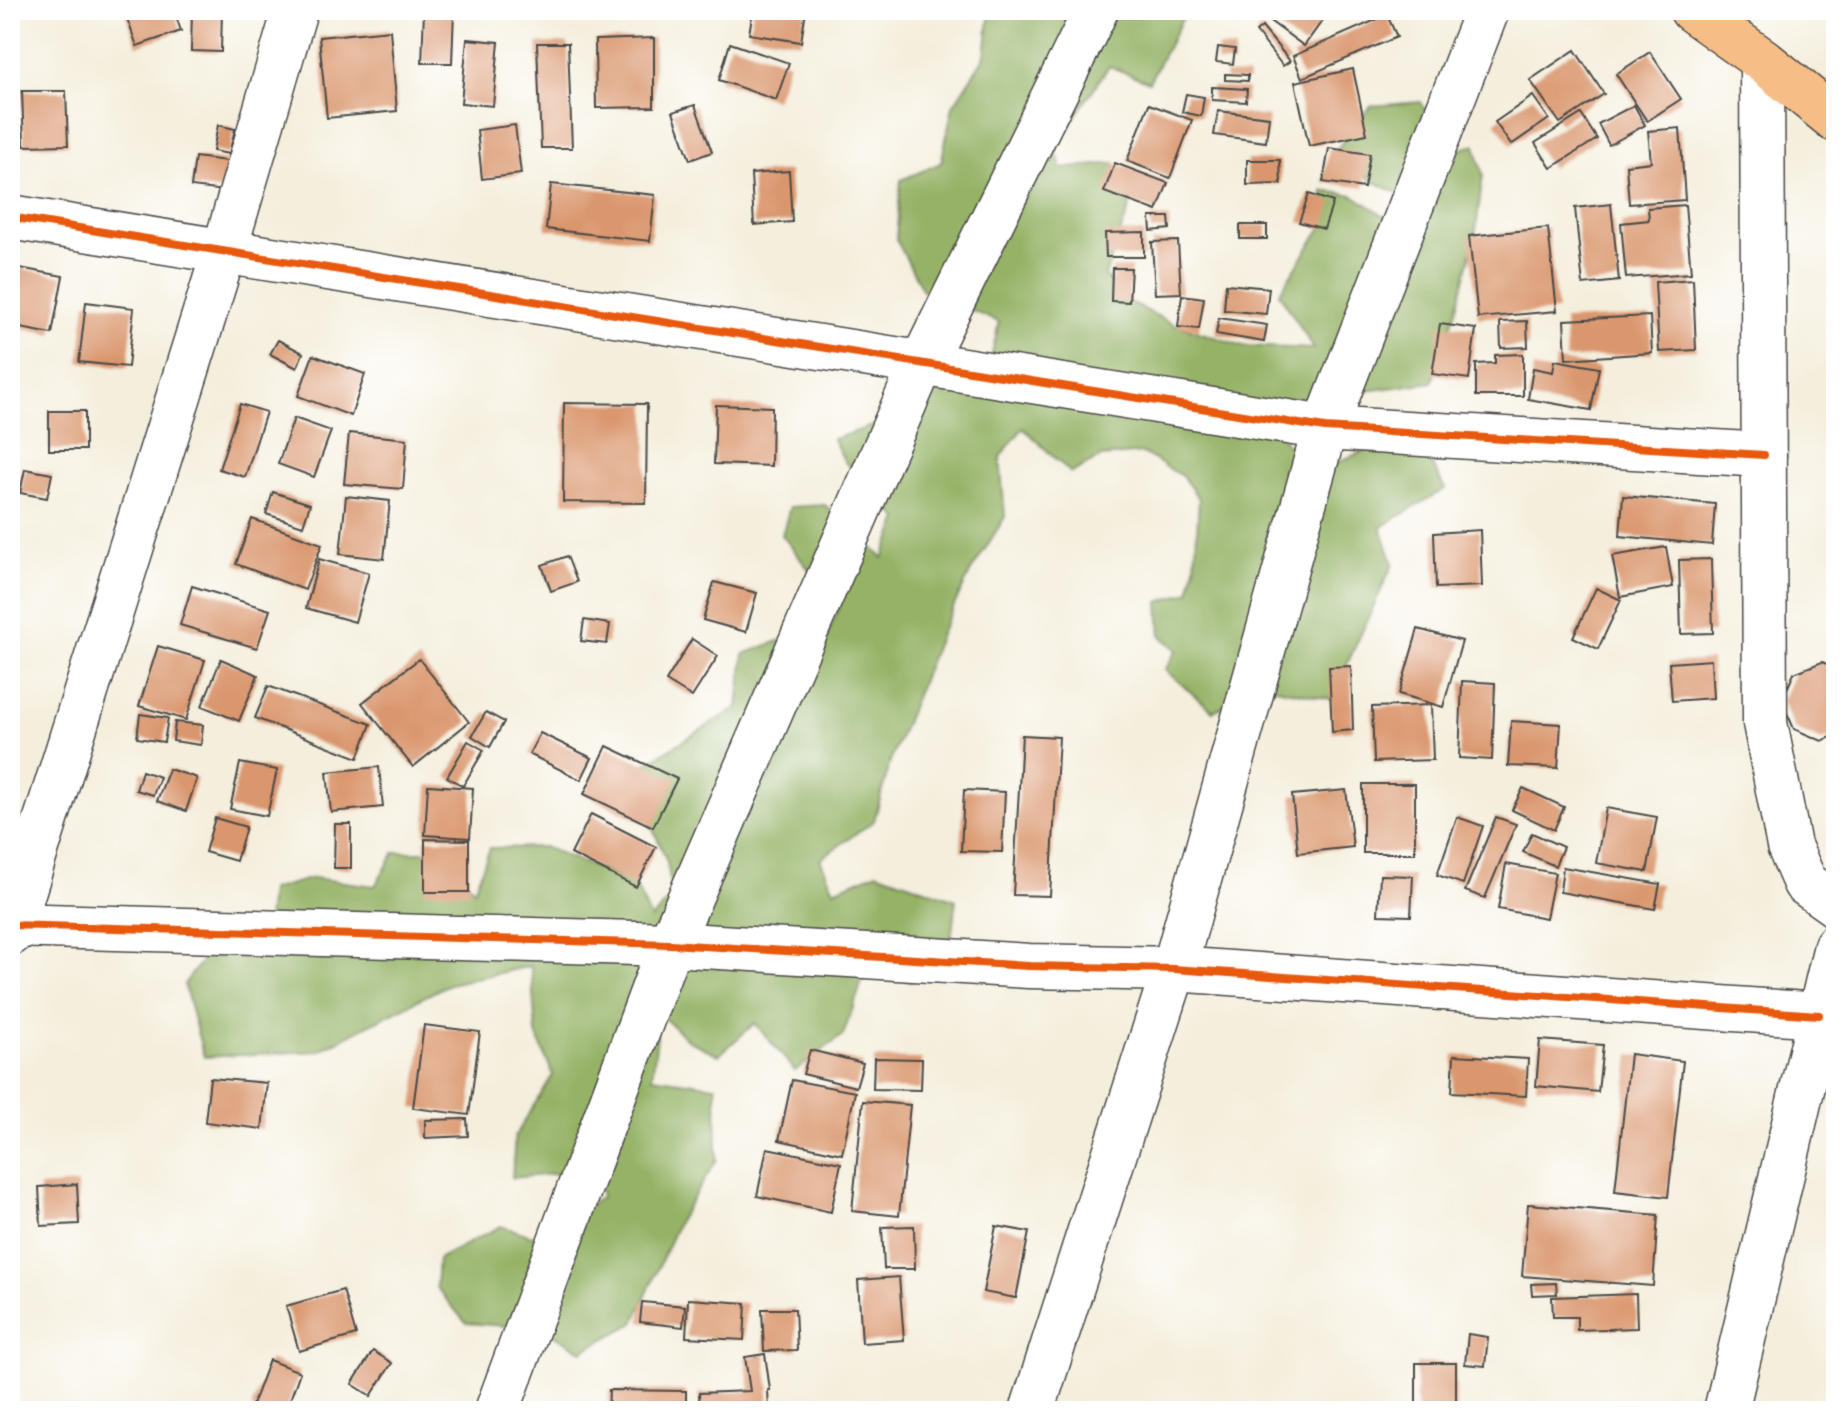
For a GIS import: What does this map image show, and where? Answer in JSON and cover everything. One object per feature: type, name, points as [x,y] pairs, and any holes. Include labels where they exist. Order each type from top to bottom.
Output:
[{"type":"highway","points":[[1692,10],[1762,60],[1836,120]]},
{"type":"street","points":[[295,10],[224,252],[11,928],[670,944],[1029,966],[1174,969],[1819,1015]]},
{"type":"street","points":[[497,1411],[670,944],[922,363],[1096,10]]},
{"type":"street","points":[[1032,1411],[1174,969],[1325,428],[1487,10]]},
{"type":"street","points":[[1762,60],[1765,723],[1789,846],[1805,883],[1836,905]]},
{"type":"street","points":[[10,217],[1325,428],[1764,455]]},
{"type":"street","points":[[1726,1411],[1836,946]]},
{"type":"green space","points":[[990,10],[1187,10],[1149,82],[1109,66],[1055,146],[1061,169],[1115,163],[1131,203],[1105,276],[1129,302],[1173,324],[1243,346],[1314,349],[1279,293],[1325,223],[1323,191],[1353,195],[1410,233],[1432,209],[1372,181],[1337,149],[1371,106],[1421,102],[1447,153],[1475,145],[1483,175],[1475,237],[1457,308],[1432,382],[1329,396],[1271,417],[1287,445],[1320,469],[1369,449],[1427,455],[1445,489],[1381,527],[1393,564],[1331,699],[1271,687],[1213,711],[1165,670],[1177,650],[1161,636],[1159,602],[1189,592],[1195,567],[1199,499],[1183,477],[1143,453],[1101,457],[1071,473],[1023,428],[1000,457],[1005,517],[970,573],[941,632],[891,759],[874,821],[820,859],[834,890],[877,872],[956,900],[951,940],[911,981],[864,966],[859,991],[843,1035],[795,1071],[755,1023],[719,1055],[689,1041],[643,999],[657,1037],[652,1077],[716,1086],[717,1160],[679,1220],[634,1323],[582,1351],[545,1329],[466,1323],[436,1287],[438,1259],[501,1226],[555,1243],[567,1221],[602,1196],[595,1170],[512,1178],[515,1136],[553,1075],[536,1033],[531,966],[449,984],[318,1051],[204,1057],[184,984],[204,958],[266,932],[270,890],[313,878],[375,886],[395,852],[446,852],[474,890],[490,848],[544,847],[635,884],[651,919],[673,896],[667,862],[656,835],[635,803],[634,771],[738,707],[744,654],[803,632],[814,670],[839,608],[782,535],[790,507],[825,505],[883,558],[899,519],[845,462],[833,439],[881,423],[933,390],[989,367],[999,322],[923,291],[896,239],[901,180],[941,163],[953,106],[985,56]]},
{"type":"building","points":[[124,10],[174,10],[181,31],[137,46]]},
{"type":"building","points":[[192,10],[222,10],[221,52],[191,51]]},
{"type":"building","points":[[424,10],[454,10],[452,63],[422,63]]},
{"type":"building","points":[[753,10],[806,10],[801,42],[749,34]]},
{"type":"building","points":[[1255,10],[1330,10],[1304,46]]},
{"type":"building","points":[[1387,15],[1397,37],[1302,78],[1293,56]]},
{"type":"building","points":[[1262,27],[1290,61],[1283,66],[1256,32]]},
{"type":"building","points":[[390,30],[397,111],[327,118],[319,37]]},
{"type":"building","points":[[654,38],[654,107],[596,108],[595,40]]},
{"type":"building","points":[[467,39],[499,42],[493,106],[461,103]]},
{"type":"building","points":[[537,43],[568,43],[572,148],[541,148]]},
{"type":"building","points":[[730,43],[789,63],[776,100],[719,80]]},
{"type":"building","points":[[1218,47],[1235,49],[1233,64],[1216,62]]},
{"type":"building","points":[[1575,50],[1604,94],[1560,123],[1530,80]]},
{"type":"building","points":[[1650,52],[1681,99],[1647,121],[1616,74]]},
{"type":"building","points":[[1353,69],[1367,134],[1309,146],[1295,82]]},
{"type":"building","points":[[1225,74],[1248,75],[1248,81],[1225,80]]},
{"type":"building","points":[[1212,87],[1247,89],[1246,102],[1212,100]]},
{"type":"building","points":[[22,91],[66,91],[68,145],[24,146]]},
{"type":"building","points":[[1186,94],[1204,97],[1201,116],[1182,112]]},
{"type":"building","points":[[1533,96],[1549,119],[1511,145],[1495,122]]},
{"type":"building","points":[[1149,104],[1192,120],[1170,178],[1127,161]]},
{"type":"building","points":[[695,105],[712,152],[690,160],[673,112]]},
{"type":"building","points":[[1634,105],[1645,125],[1609,145],[1598,124]]},
{"type":"building","points":[[1218,111],[1269,117],[1266,142],[1214,135]]},
{"type":"building","points":[[1581,114],[1597,139],[1551,168],[1535,143]]},
{"type":"building","points":[[218,125],[235,129],[229,154],[213,151]]},
{"type":"building","points":[[515,125],[521,174],[482,179],[477,130]]},
{"type":"building","points":[[1680,128],[1685,200],[1629,204],[1626,165],[1651,162],[1648,131]]},
{"type":"building","points":[[1329,148],[1370,154],[1364,188],[1323,182]]},
{"type":"building","points":[[195,157],[227,161],[224,191],[191,187]]},
{"type":"building","points":[[1247,160],[1280,160],[1281,184],[1247,185]]},
{"type":"building","points":[[1115,163],[1168,183],[1157,211],[1104,192]]},
{"type":"building","points":[[789,171],[792,222],[754,225],[751,174]]},
{"type":"building","points":[[551,184],[655,195],[650,241],[546,229]]},
{"type":"building","points":[[1309,194],[1333,202],[1324,229],[1299,222]]},
{"type":"building","points":[[1611,204],[1619,281],[1583,285],[1575,208]]},
{"type":"building","points":[[1685,205],[1691,273],[1626,278],[1621,223],[1649,220],[1648,208]]},
{"type":"building","points":[[1150,217],[1169,217],[1170,229],[1151,231]]},
{"type":"building","points":[[1240,225],[1267,225],[1267,239],[1240,239]]},
{"type":"building","points":[[1548,228],[1557,311],[1478,318],[1469,236]]},
{"type":"building","points":[[1144,232],[1144,257],[1106,257],[1105,233]]},
{"type":"building","points":[[1178,241],[1181,293],[1155,294],[1152,242]]},
{"type":"building","points":[[14,267],[63,276],[52,334],[10,326],[10,290]]},
{"type":"building","points":[[1112,268],[1131,268],[1129,302],[1111,301]]},
{"type":"building","points":[[1693,279],[1696,350],[1659,352],[1655,282]]},
{"type":"building","points":[[1226,284],[1269,288],[1266,314],[1224,310]]},
{"type":"building","points":[[1182,295],[1204,298],[1199,329],[1178,327]]},
{"type":"building","points":[[86,302],[134,308],[128,367],[79,362]]},
{"type":"building","points":[[1650,316],[1652,353],[1566,359],[1564,320]]},
{"type":"building","points":[[1219,318],[1267,325],[1264,342],[1216,334]]},
{"type":"building","points":[[1527,321],[1528,347],[1501,348],[1500,322]]},
{"type":"building","points":[[1440,324],[1476,329],[1469,379],[1432,374]]},
{"type":"building","points":[[278,340],[303,353],[297,368],[270,354]]},
{"type":"building","points":[[1523,354],[1523,396],[1476,396],[1476,364],[1495,363],[1495,355]]},
{"type":"building","points":[[313,355],[365,374],[351,416],[298,396]]},
{"type":"building","points":[[1555,360],[1599,368],[1591,410],[1528,399],[1533,368],[1553,372]]},
{"type":"building","points":[[564,403],[647,404],[646,503],[563,502]]},
{"type":"building","points":[[240,404],[266,412],[245,477],[219,469]]},
{"type":"building","points":[[716,405],[772,407],[771,466],[714,464]]},
{"type":"building","points":[[49,411],[85,411],[85,450],[49,450]]},
{"type":"building","points":[[294,418],[331,431],[314,477],[278,464]]},
{"type":"building","points":[[349,433],[407,439],[403,489],[344,484]]},
{"type":"building","points":[[25,469],[52,474],[47,498],[20,493]]},
{"type":"building","points":[[273,492],[310,504],[303,526],[266,514]]},
{"type":"building","points":[[346,496],[390,501],[384,559],[340,554]]},
{"type":"building","points":[[1623,496],[1715,504],[1712,545],[1620,536]]},
{"type":"building","points":[[252,519],[322,544],[305,590],[236,564]]},
{"type":"building","points":[[1480,530],[1482,586],[1436,588],[1434,533]]},
{"type":"building","points":[[1666,547],[1673,587],[1620,597],[1612,556]]},
{"type":"building","points":[[567,556],[577,582],[551,591],[542,565]]},
{"type":"building","points":[[319,559],[369,573],[355,622],[306,608]]},
{"type":"building","points":[[1711,559],[1713,633],[1681,634],[1679,560]]},
{"type":"building","points":[[714,582],[757,593],[746,632],[703,620]]},
{"type":"building","points":[[192,586],[270,610],[257,648],[180,625]]},
{"type":"building","points":[[1596,588],[1621,600],[1598,649],[1573,637]]},
{"type":"building","points":[[584,620],[610,624],[607,644],[581,641]]},
{"type":"building","points":[[1418,629],[1462,641],[1443,707],[1399,694]]},
{"type":"building","points":[[692,639],[718,656],[692,697],[666,681]]},
{"type":"building","points":[[158,646],[205,660],[186,720],[139,706]]},
{"type":"building","points":[[221,659],[258,675],[239,721],[202,706]]},
{"type":"building","points":[[419,659],[469,722],[413,767],[362,703]]},
{"type":"building","points":[[1711,660],[1713,698],[1672,701],[1669,663]]},
{"type":"building","points":[[1822,662],[1836,668],[1836,735],[1822,741],[1794,729],[1782,701],[1794,673]]},
{"type":"building","points":[[1351,666],[1353,730],[1332,732],[1329,667]]},
{"type":"building","points":[[1462,681],[1495,683],[1492,760],[1459,758]]},
{"type":"building","points":[[268,686],[371,724],[358,758],[255,718]]},
{"type":"building","points":[[1431,705],[1433,760],[1374,762],[1372,707]]},
{"type":"building","points":[[486,712],[504,722],[490,747],[472,736]]},
{"type":"building","points":[[140,714],[168,718],[164,742],[137,738]]},
{"type":"building","points":[[1511,721],[1561,724],[1558,768],[1508,766]]},
{"type":"building","points":[[175,722],[203,725],[201,745],[173,741]]},
{"type":"building","points":[[540,733],[592,758],[581,780],[529,754]]},
{"type":"building","points":[[1022,735],[1059,737],[1050,896],[1013,895]]},
{"type":"building","points":[[468,741],[484,750],[463,786],[447,777]]},
{"type":"building","points":[[607,746],[677,779],[653,827],[584,794]]},
{"type":"building","points":[[240,763],[277,770],[267,816],[230,809]]},
{"type":"building","points":[[379,767],[383,807],[331,812],[327,772]]},
{"type":"building","points":[[169,769],[197,778],[186,811],[157,801]]},
{"type":"building","points":[[142,771],[160,777],[153,795],[136,790]]},
{"type":"building","points":[[1363,784],[1415,784],[1415,853],[1363,853]]},
{"type":"building","points":[[428,785],[473,788],[470,838],[425,835]]},
{"type":"building","points":[[1523,788],[1564,807],[1554,830],[1512,810]]},
{"type":"building","points":[[964,790],[1005,792],[1002,852],[961,851]]},
{"type":"building","points":[[1346,790],[1353,847],[1298,853],[1292,795]]},
{"type":"building","points":[[1606,808],[1657,817],[1647,872],[1596,863]]},
{"type":"building","points":[[591,814],[656,847],[636,887],[571,854]]},
{"type":"building","points":[[1457,817],[1483,826],[1463,884],[1437,875]]},
{"type":"building","points":[[1496,817],[1516,824],[1485,898],[1465,891]]},
{"type":"building","points":[[215,818],[246,827],[236,861],[205,852]]},
{"type":"building","points":[[335,824],[351,824],[351,868],[334,868]]},
{"type":"building","points":[[1532,833],[1563,847],[1555,866],[1523,852]]},
{"type":"building","points":[[425,839],[469,840],[469,892],[425,892]]},
{"type":"building","points":[[1506,864],[1555,873],[1546,918],[1498,909]]},
{"type":"building","points":[[1563,867],[1660,884],[1655,909],[1560,892]]},
{"type":"building","points":[[1380,875],[1413,876],[1411,916],[1378,915]]},
{"type":"building","points":[[424,1025],[480,1032],[469,1115],[413,1108]]},
{"type":"building","points":[[1540,1040],[1603,1045],[1598,1092],[1536,1086]]},
{"type":"building","points":[[810,1050],[863,1063],[856,1087],[803,1074]]},
{"type":"building","points":[[1630,1054],[1683,1061],[1668,1197],[1615,1191]]},
{"type":"building","points":[[1454,1055],[1528,1059],[1526,1096],[1452,1092]]},
{"type":"building","points":[[874,1058],[922,1059],[921,1090],[873,1089]]},
{"type":"building","points":[[210,1078],[267,1083],[262,1129],[205,1122]]},
{"type":"building","points":[[792,1080],[855,1092],[842,1154],[779,1140]]},
{"type":"building","points":[[863,1101],[910,1105],[899,1216],[852,1211]]},
{"type":"building","points":[[467,1119],[468,1136],[425,1138],[425,1120]]},
{"type":"building","points":[[767,1148],[841,1163],[831,1212],[757,1196]]},
{"type":"building","points":[[77,1184],[79,1224],[41,1226],[39,1187]]},
{"type":"building","points":[[1528,1204],[1658,1215],[1653,1286],[1522,1276]]},
{"type":"building","points":[[914,1226],[915,1269],[884,1269],[882,1227]]},
{"type":"building","points":[[996,1226],[1029,1232],[1016,1298],[983,1292]]},
{"type":"building","points":[[899,1277],[904,1340],[862,1343],[858,1280]]},
{"type":"building","points":[[1556,1283],[1557,1294],[1532,1295],[1531,1284]]},
{"type":"building","points":[[343,1290],[356,1335],[299,1351],[286,1306]]},
{"type":"building","points":[[1636,1294],[1637,1328],[1577,1330],[1577,1317],[1553,1317],[1552,1297]]},
{"type":"building","points":[[688,1299],[746,1303],[744,1340],[686,1337]]},
{"type":"building","points":[[642,1302],[685,1306],[683,1327],[640,1322]]},
{"type":"building","points":[[762,1309],[795,1309],[797,1350],[764,1351]]},
{"type":"building","points":[[1468,1334],[1488,1337],[1485,1366],[1465,1364]]},
{"type":"building","points":[[373,1351],[392,1363],[371,1396],[352,1384]]},
{"type":"building","points":[[765,1354],[770,1390],[769,1411],[700,1411],[699,1393],[750,1391],[745,1357]]},
{"type":"building","points":[[269,1360],[300,1372],[286,1411],[251,1408]]},
{"type":"building","points":[[1416,1363],[1456,1363],[1456,1411],[1416,1411]]},
{"type":"building","points":[[609,1390],[686,1391],[686,1411],[608,1411]]},
{"type":"cycle path","points":[[10,217],[1325,428],[1764,455]]},
{"type":"cycle path","points":[[10,925],[670,944],[1029,966],[1174,969],[1819,1015]]}]
